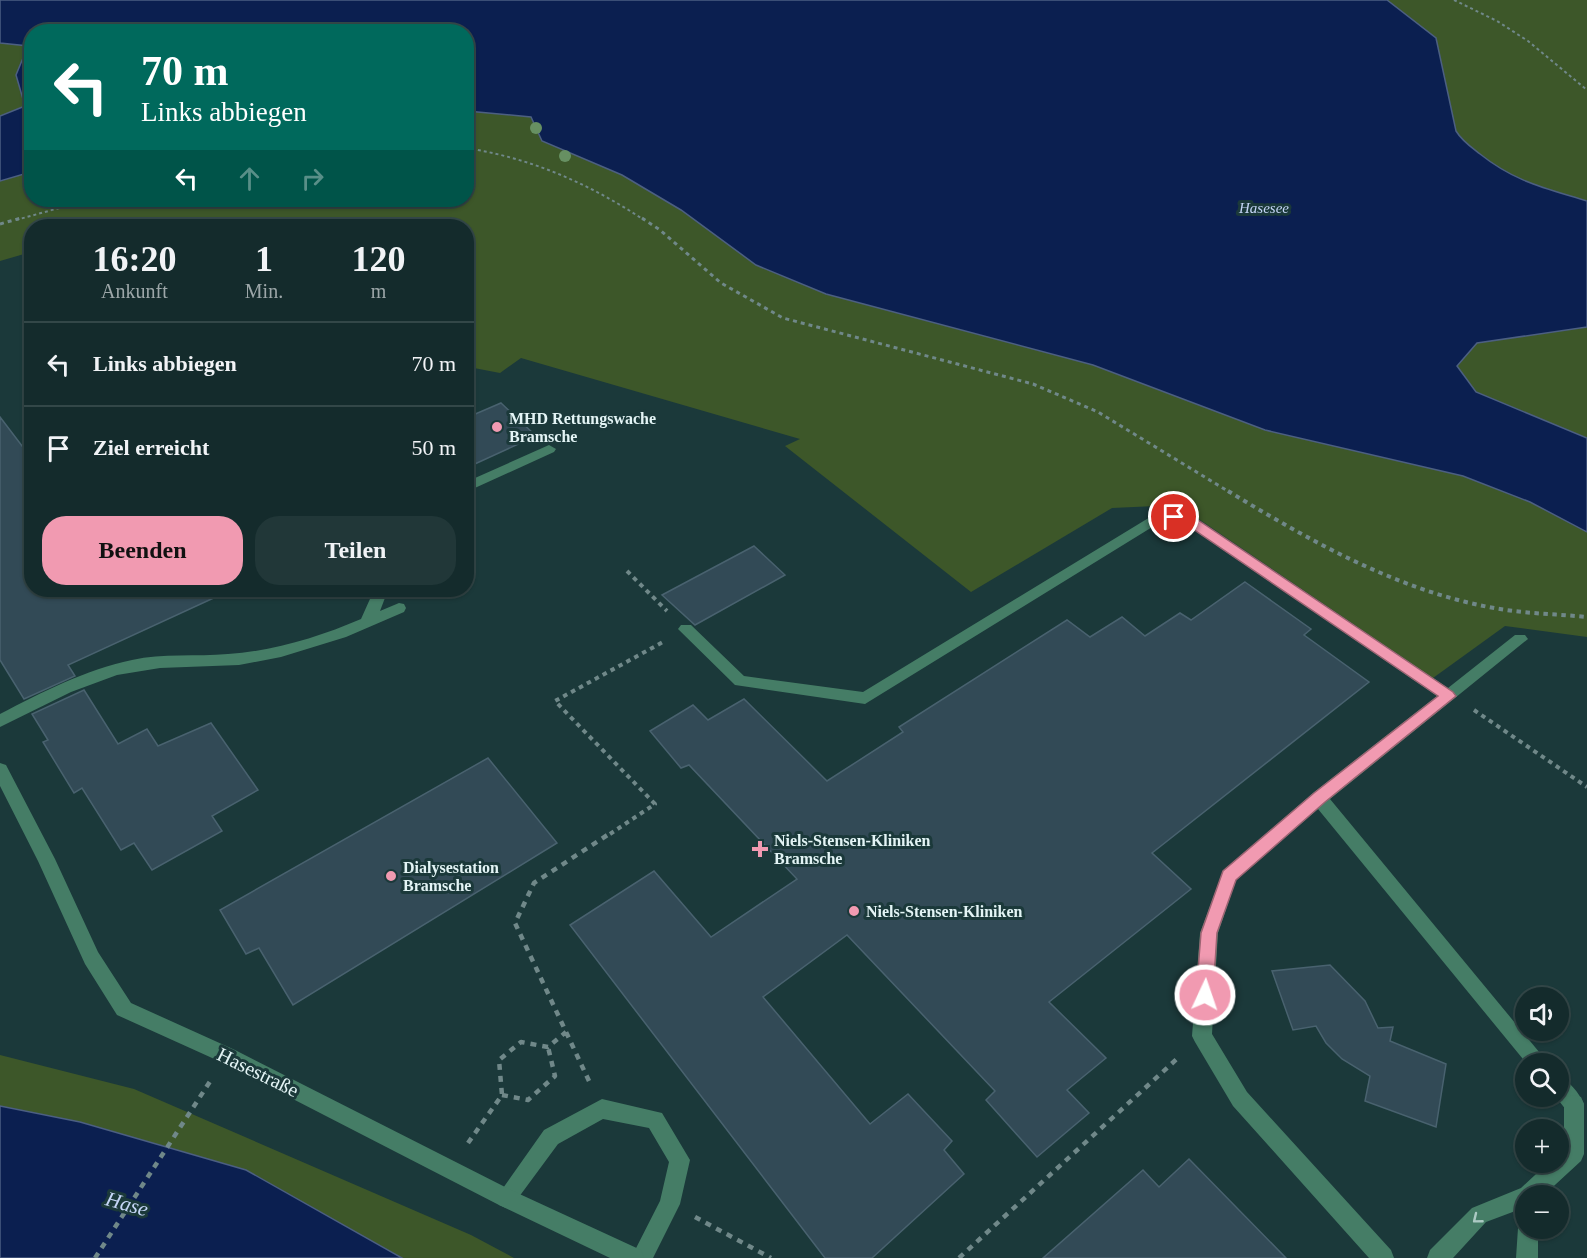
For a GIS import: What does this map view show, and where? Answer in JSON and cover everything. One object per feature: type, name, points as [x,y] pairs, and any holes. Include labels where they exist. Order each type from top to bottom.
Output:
[{"type":"street","points":[[474,484],[549,449]]},
{"type":"street","points":[[686,629],[740,681],[865,698],[1160,516],[1187,519],[1450,695]]},
{"type":"street","points":[[367,623],[378,597]]},
{"type":"street","points":[[0,721],[49,696],[110,671],[137,665],[240,658],[276,652],[325,639],[399,608]]},
{"type":"street","points":[[1383,1258],[1240,1099],[1202,1036],[1209,933],[1229,876],[1319,798],[1520,639]]},
{"type":"street","name":"Hasestraße","points":[[0,770],[46,859],[91,958],[124,1009],[228,1056],[506,1198],[633,1258]]},
{"type":"street","points":[[1319,798],[1531,1053]]},
{"type":"street","points":[[1541,1185],[1580,1153],[1574,1104],[1569,1098]]},
{"type":"street","points":[[506,1198],[551,1137],[602,1109],[655,1120],[680,1160],[670,1204],[642,1258]]},
{"type":"street","points":[[1438,1258],[1479,1215],[1515,1201]]},
{"type":"street","points":[[1527,1258],[1528,1239]]},
{"type":"path","points":[[1454,0],[1497,21],[1528,41],[1587,90]]},
{"type":"path","points":[[474,149],[555,171],[613,199],[660,230],[721,282],[783,318],[1032,384],[1098,412],[1272,518],[1347,558],[1436,593],[1500,609],[1587,617]]},
{"type":"path","points":[[0,224],[62,207]]},
{"type":"path","points":[[602,1109],[515,923],[534,884],[655,804],[555,701],[686,629],[627,571]]},
{"type":"path","points":[[1450,695],[1587,787]]},
{"type":"path","points":[[548,1047],[566,1032]]},
{"type":"path","points":[[959,1258],[1202,1036]]},
{"type":"path","points":[[450,1169],[502,1095],[499,1060],[521,1042],[548,1047]]},
{"type":"path","points":[[502,1095],[528,1100],[555,1076],[548,1047]]},
{"type":"path","points":[[95,1258],[228,1056]]},
{"type":"path","points":[[670,1204],[771,1258]]},
{"type":"green space","points":[[0,0],[1587,0],[1587,637],[1505,626],[1433,678],[1178,505],[1112,508],[971,592],[785,446],[800,439],[521,358],[500,373],[474,368],[474,219],[24,219],[24,254],[0,261]]},
{"type":"green space","points":[[0,1055],[134,1089],[471,1235],[514,1258],[402,1258],[246,1170],[80,1122],[0,1106]]},
{"type":"water","name":"Hasesee","points":[[0,0],[1387,0],[1436,38],[1456,131],[1464,141],[1493,164],[1518,178],[1587,201],[1587,327],[1477,343],[1457,366],[1476,392],[1587,438],[1587,532],[1530,502],[1463,476],[1265,430],[1093,365],[826,294],[756,265],[681,210],[622,175],[542,141],[531,117],[474,112],[474,24],[24,24],[24,46],[0,43]]},
{"type":"water","name":"Hasesee","points":[[24,56],[24,103],[16,75]]},
{"type":"water","name":"Hasesee","points":[[24,106],[24,174],[0,181],[0,116]]},
{"type":"water","name":"Hase","points":[[0,1106],[80,1122],[246,1170],[402,1258],[0,1258]]},
{"type":"building","name":"MHD Rettungswache Bramsche","points":[[501,403],[536,436],[474,464],[474,415]]},
{"type":"building","points":[[0,417],[24,448],[24,597],[216,597],[68,665],[75,676],[24,699],[0,660]]},
{"type":"building","points":[[754,546],[785,575],[695,625],[662,595]]},
{"type":"building","name":"Niels-Stensen-Kliniken","points":[[1245,582],[1311,629],[1304,635],[1369,682],[1152,853],[1191,889],[1049,1002],[1106,1058],[1067,1090],[1089,1113],[1037,1157],[986,1100],[995,1091],[847,935],[763,997],[870,1124],[908,1094],[952,1141],[944,1150],[964,1174],[872,1258],[825,1258],[570,925],[654,871],[711,937],[797,879],[689,765],[681,768],[650,731],[693,705],[708,720],[744,699],[827,781],[903,732],[899,727],[1067,620],[1090,637],[1122,617],[1145,636],[1180,613],[1191,620]]},
{"type":"building","points":[[84,690],[118,744],[147,729],[158,746],[211,723],[258,790],[212,816],[222,831],[152,870],[134,843],[121,850],[82,788],[74,793],[43,742],[48,740],[32,714]]},
{"type":"building","name":"Dialysestation Bramsche","points":[[488,758],[557,843],[293,1005],[259,948],[246,954],[220,910]]},
{"type":"building","points":[[1330,965],[1365,1001],[1378,1028],[1393,1027],[1390,1041],[1446,1064],[1436,1127],[1365,1101],[1370,1076],[1342,1059],[1326,1043],[1316,1026],[1293,1030],[1272,971]]},
{"type":"building","points":[[1189,1159],[1286,1258],[1043,1258],[1143,1170],[1159,1187]]},
{"type":"place","name":"MHD Rettungswache Bramsche","points":[[497,427]]},
{"type":"place","name":"Niels-Stensen-Kliniken Bramsche","points":[[760,849]]},
{"type":"place","name":"Dialysestation Bramsche","points":[[391,876]]},
{"type":"place","name":"Niels-Stensen-Kliniken","points":[[854,911]]},
{"type":"route","points":[[1174,517],[1187,519],[1448,696],[1319,798],[1229,876],[1209,933],[1205,995]]}]
